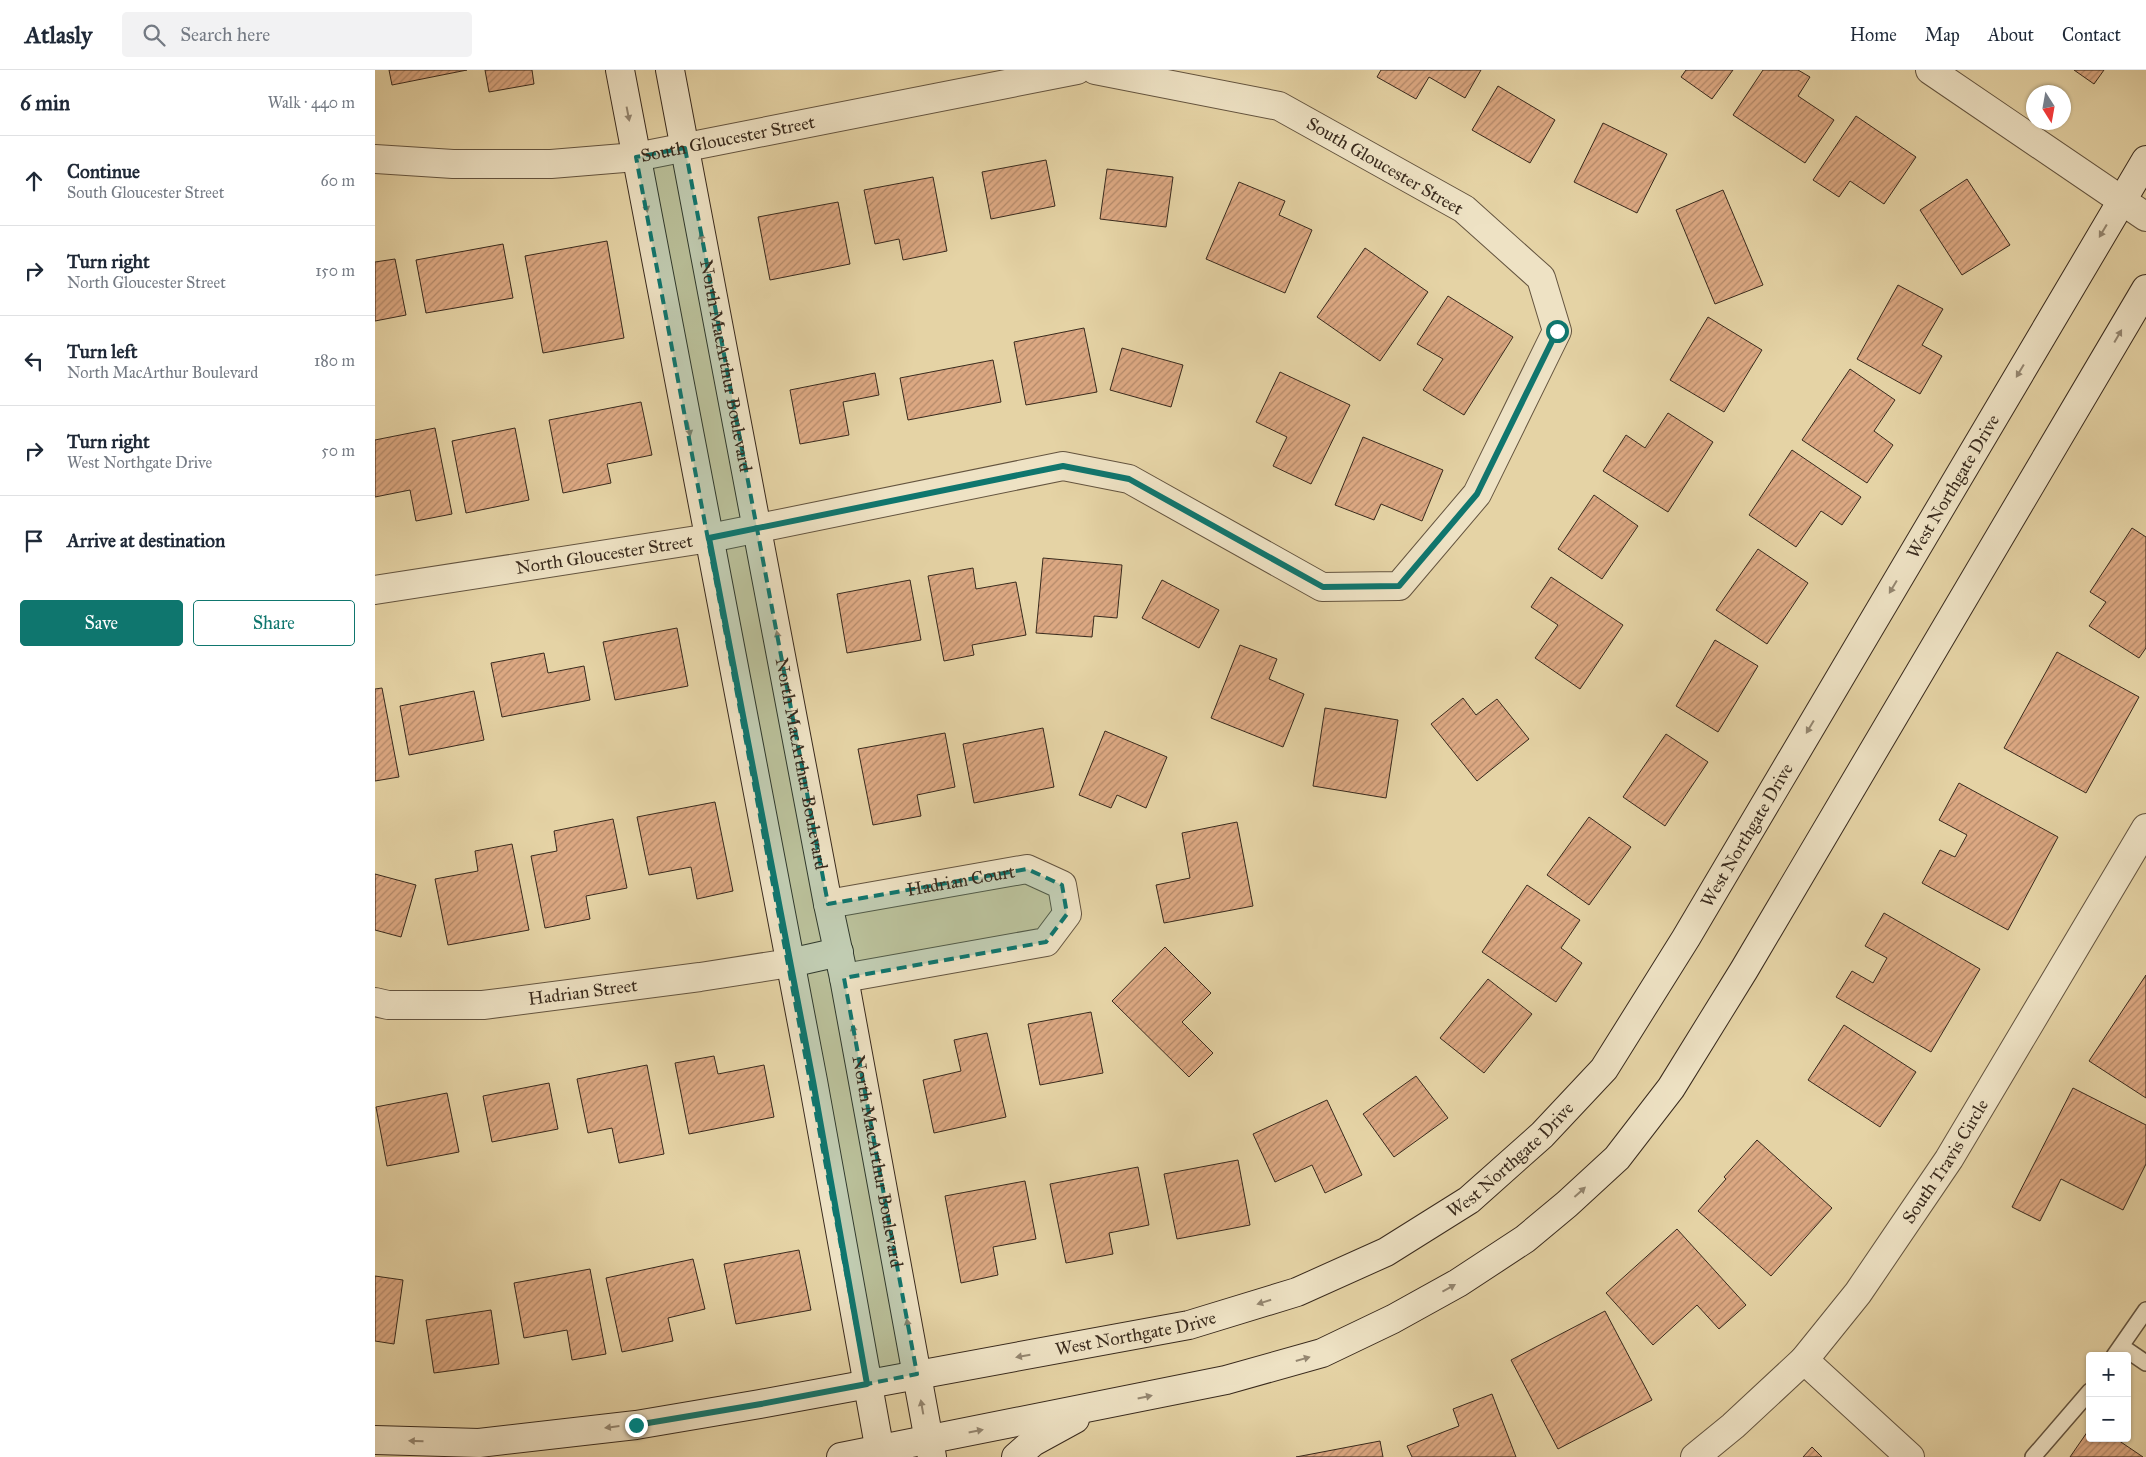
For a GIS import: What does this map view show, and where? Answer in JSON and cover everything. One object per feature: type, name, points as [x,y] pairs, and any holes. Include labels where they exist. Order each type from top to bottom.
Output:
[{"type":"main road","points":[[620,70],[790,963],[880,1453]]},
{"type":"main road","name":"North MacArthur Boulevard","points":[[670,70],[828,904],[844,978],[930,1448]]},
{"type":"main road","name":"South Gloucester Street","points":[[375,159],[453,164],[551,164],[637,157],[1077,70]]},
{"type":"main road","name":"South Gloucester Street","points":[[1095,70],[1279,106],[1464,209],[1541,278],[1557,331],[1477,494],[1399,586]]},
{"type":"main road","points":[[1930,70],[2121,202],[2146,217]]},
{"type":"main road","name":"West Northgate Drive","points":[[375,1440],[479,1443],[645,1423],[761,1404],[1189,1325],[1297,1292],[1386,1252],[1469,1200],[1542,1135],[1604,1069],[1655,987],[2146,160]]},
{"type":"main road","points":[[841,1457],[930,1448],[1097,1406],[1226,1380],[1322,1353],[1393,1319],[1458,1282],[1525,1239],[1567,1204],[1617,1158],[1671,1088],[1745,970],[2146,289]]},
{"type":"main road","name":"North Gloucester Street","points":[[375,590],[709,538],[1063,466],[1129,479],[1323,587],[1399,586]]},
{"type":"main road","name":"South Travis Circle","points":[[1695,1457],[1733,1426],[1804,1360],[1858,1293],[1949,1159],[2146,828]]},
{"type":"main road","name":"Hadrian Court","points":[[828,904],[1027,869],[1061,885],[1067,914],[1046,942],[844,978]]},
{"type":"main road","name":"Hadrian Street","points":[[375,1002],[388,1004],[483,1005],[700,977],[790,963],[839,952]]},
{"type":"main road","points":[[1804,1360],[1910,1457]]},
{"type":"main road","points":[[1015,1457],[1033,1442],[1097,1406]]},
{"type":"lane","points":[[2146,1310],[2117,1351],[2146,1363]]},
{"type":"lane","points":[[2033,1457],[2086,1396]]},
{"type":"highlighted area","points":[[685,148],[828,904],[1027,869],[1062,885],[1067,914],[1046,942],[844,978],[917,1374],[867,1384],[636,157]]},
{"type":"building","points":[[389,70],[467,70],[392,85]]},
{"type":"building","points":[[485,70],[532,70],[534,84],[489,92]]},
{"type":"building","points":[[1381,70],[1481,70],[1465,98],[1429,77],[1416,99],[1377,77]]},
{"type":"building","points":[[1686,70],[1733,70],[1712,99],[1681,77]]},
{"type":"building","points":[[1763,70],[1798,70],[1810,77],[1798,96],[1834,120],[1805,163],[1733,115]]},
{"type":"building","points":[[2074,70],[2104,70],[2094,84]]},
{"type":"building","points":[[1498,86],[1555,120],[1530,163],[1472,130]]},
{"type":"building","points":[[1856,116],[1916,157],[1884,204],[1850,181],[1839,197],[1813,180]]},
{"type":"building","points":[[1603,123],[1667,154],[1637,213],[1574,182]]},
{"type":"building","points":[[1046,160],[1055,206],[991,219],[982,172]]},
{"type":"building","points":[[1107,169],[1173,177],[1166,227],[1100,219]]},
{"type":"building","points":[[933,177],[947,251],[903,260],[899,239],[875,244],[864,190]]},
{"type":"building","points":[[1967,179],[2010,245],[1962,275],[1920,210]]},
{"type":"building","points":[[1239,182],[1285,201],[1279,215],[1312,230],[1285,293],[1206,259]]},
{"type":"building","points":[[1723,190],[1763,285],[1715,304],[1676,210]]},
{"type":"building","points":[[838,202],[850,264],[770,280],[758,217]]},
{"type":"building","points":[[607,241],[624,338],[543,353],[525,256]]},
{"type":"building","points":[[503,244],[513,298],[426,313],[416,260]]},
{"type":"building","points":[[1365,248],[1428,292],[1380,361],[1317,317]]},
{"type":"building","points":[[395,259],[406,315],[375,321],[375,262]]},
{"type":"building","points":[[1898,285],[1943,309],[1922,345],[1942,356],[1920,394],[1857,359]]},
{"type":"building","points":[[1448,296],[1513,337],[1464,415],[1423,390],[1443,359],[1417,344]]},
{"type":"building","points":[[1708,317],[1762,350],[1724,412],[1670,380]]},
{"type":"building","points":[[1084,328],[1097,392],[1026,405],[1014,342]]},
{"type":"building","points":[[1122,348],[1183,365],[1171,407],[1110,390]]},
{"type":"building","points":[[993,360],[1001,402],[908,420],[900,378]]},
{"type":"building","points":[[1850,369],[1895,400],[1874,431],[1893,445],[1867,483],[1802,440]]},
{"type":"building","points":[[1280,372],[1350,405],[1311,484],[1273,466],[1287,437],[1256,422]]},
{"type":"building","points":[[875,373],[879,395],[843,402],[849,435],[800,444],[790,390]]},
{"type":"building","points":[[641,402],[652,455],[607,464],[611,483],[563,493],[549,420]]},
{"type":"building","points":[[1668,413],[1713,442],[1668,512],[1603,471],[1626,435],[1645,448]]},
{"type":"building","points":[[435,428],[452,514],[416,521],[410,490],[375,497],[375,440]]},
{"type":"building","points":[[515,428],[529,500],[466,513],[452,441]]},
{"type":"building","points":[[1363,437],[1443,470],[1422,521],[1381,504],[1374,520],[1335,505]]},
{"type":"building","points":[[1792,450],[1861,497],[1842,525],[1821,511],[1796,547],[1749,515]]},
{"type":"building","points":[[1594,495],[1638,526],[1602,579],[1558,549]]},
{"type":"building","points":[[2132,528],[2146,537],[2146,648],[2139,658],[2089,626],[2106,602],[2090,592]]},
{"type":"building","points":[[1758,549],[1808,583],[1767,644],[1716,610]]},
{"type":"building","points":[[1043,558],[1122,565],[1117,618],[1094,616],[1092,637],[1036,633]]},
{"type":"building","points":[[973,568],[976,589],[1016,582],[1026,635],[972,645],[974,655],[944,661],[928,576]]},
{"type":"building","points":[[1551,577],[1623,625],[1580,689],[1535,658],[1558,625],[1531,607]]},
{"type":"building","points":[[910,580],[921,640],[847,653],[837,594]]},
{"type":"building","points":[[1162,580],[1219,610],[1199,648],[1142,618]]},
{"type":"building","points":[[677,628],[688,686],[615,700],[603,642]]},
{"type":"building","points":[[1715,640],[1758,666],[1718,732],[1676,706]]},
{"type":"building","points":[[1240,645],[1277,659],[1269,679],[1304,694],[1283,747],[1211,718]]},
{"type":"building","points":[[2057,652],[2139,697],[2086,793],[2004,748]]},
{"type":"building","points":[[544,653],[548,673],[584,666],[590,700],[502,717],[491,663]]},
{"type":"building","points":[[382,688],[399,777],[375,781],[375,689]]},
{"type":"building","points":[[474,691],[484,740],[409,755],[400,706]]},
{"type":"building","points":[[1463,698],[1476,715],[1497,699],[1529,739],[1477,781],[1431,724]]},
{"type":"building","points":[[1325,708],[1398,720],[1386,798],[1313,786]]},
{"type":"building","points":[[1043,728],[1054,787],[974,803],[963,744]]},
{"type":"building","points":[[1105,731],[1167,757],[1146,808],[1117,795],[1111,808],[1079,795]]},
{"type":"building","points":[[945,733],[955,787],[917,795],[921,816],[873,825],[858,749]]},
{"type":"building","points":[[1666,734],[1708,762],[1665,826],[1623,797]]},
{"type":"building","points":[[1959,783],[2058,837],[2008,930],[1922,883],[1940,850],[1955,857],[1967,835],[1939,820]]},
{"type":"building","points":[[715,802],[733,891],[697,899],[691,867],[649,875],[637,817]]},
{"type":"building","points":[[1589,817],[1631,847],[1589,905],[1547,875]]},
{"type":"building","points":[[613,819],[627,888],[586,896],[590,919],[545,928],[531,856],[557,851],[554,831]]},
{"type":"building","points":[[1237,822],[1253,906],[1164,923],[1156,885],[1190,878],[1182,833]]},
{"type":"building","points":[[512,844],[529,930],[448,945],[435,879],[478,871],[475,851]]},
{"type":"building","points":[[375,874],[416,885],[401,937],[375,930]]},
{"type":"building","points":[[1527,885],[1580,920],[1561,948],[1582,963],[1556,1002],[1482,952]]},
{"type":"building","points":[[1884,913],[1980,969],[1931,1052],[1836,997],[1852,971],[1873,983],[1887,958],[1865,946]]},
{"type":"building","points":[[1165,947],[1211,993],[1182,1022],[1213,1053],[1189,1077],[1112,1001]]},
{"type":"building","points":[[2146,975],[2146,1098],[2089,1061]]},
{"type":"building","points":[[1488,979],[1532,1014],[1484,1073],[1440,1038]]},
{"type":"building","points":[[1091,1012],[1103,1073],[1040,1085],[1028,1024]]},
{"type":"building","points":[[1844,1025],[1916,1072],[1880,1127],[1808,1080]]},
{"type":"building","points":[[987,1033],[1006,1117],[934,1133],[923,1080],[961,1071],[954,1040]]},
{"type":"building","points":[[714,1056],[718,1074],[764,1065],[774,1117],[689,1134],[675,1063]]},
{"type":"building","points":[[647,1065],[664,1154],[619,1163],[612,1128],[588,1133],[577,1079]]},
{"type":"building","points":[[1416,1076],[1448,1118],[1394,1157],[1363,1114]]},
{"type":"building","points":[[549,1083],[558,1129],[492,1142],[483,1096]]},
{"type":"building","points":[[2073,1088],[2146,1125],[2146,1164],[2123,1210],[2061,1179],[2040,1221],[2012,1207]]},
{"type":"building","points":[[447,1093],[459,1152],[387,1166],[376,1107]]},
{"type":"building","points":[[1327,1100],[1362,1175],[1325,1193],[1312,1165],[1275,1182],[1253,1134]]},
{"type":"building","points":[[1757,1140],[1832,1208],[1771,1276],[1698,1211],[1726,1179],[1724,1177]]},
{"type":"building","points":[[1238,1160],[1250,1225],[1177,1239],[1164,1174]]},
{"type":"building","points":[[1138,1167],[1149,1225],[1109,1233],[1113,1254],[1066,1263],[1050,1184]]},
{"type":"building","points":[[1025,1181],[1036,1239],[993,1247],[998,1275],[961,1283],[945,1196]]},
{"type":"building","points":[[1677,1229],[1746,1305],[1719,1329],[1697,1305],[1653,1345],[1606,1293]]},
{"type":"building","points":[[799,1250],[811,1310],[736,1324],[724,1264]]},
{"type":"building","points":[[693,1259],[705,1309],[668,1318],[673,1341],[622,1352],[606,1278]]},
{"type":"building","points":[[590,1269],[606,1354],[572,1360],[567,1330],[524,1338],[514,1283]]},
{"type":"building","points":[[375,1276],[403,1280],[394,1344],[375,1341]]},
{"type":"building","points":[[491,1310],[499,1364],[434,1373],[426,1320]]},
{"type":"building","points":[[1605,1311],[1652,1400],[1558,1449],[1511,1360]]},
{"type":"building","points":[[1492,1394],[1516,1457],[1412,1457],[1407,1446],[1459,1426],[1453,1409]]},
{"type":"building","points":[[2086,1434],[2086,1442],[2121,1442],[2143,1457],[2070,1457]]},
{"type":"building","points":[[1380,1441],[1383,1457],[1296,1457]]},
{"type":"building","points":[[1812,1447],[1822,1457],[1803,1457]]},
{"type":"route","points":[[636,1425],[867,1384],[813,1081],[709,538],[1063,466],[1129,479],[1323,587],[1399,586],[1477,494],[1557,331]]}]
